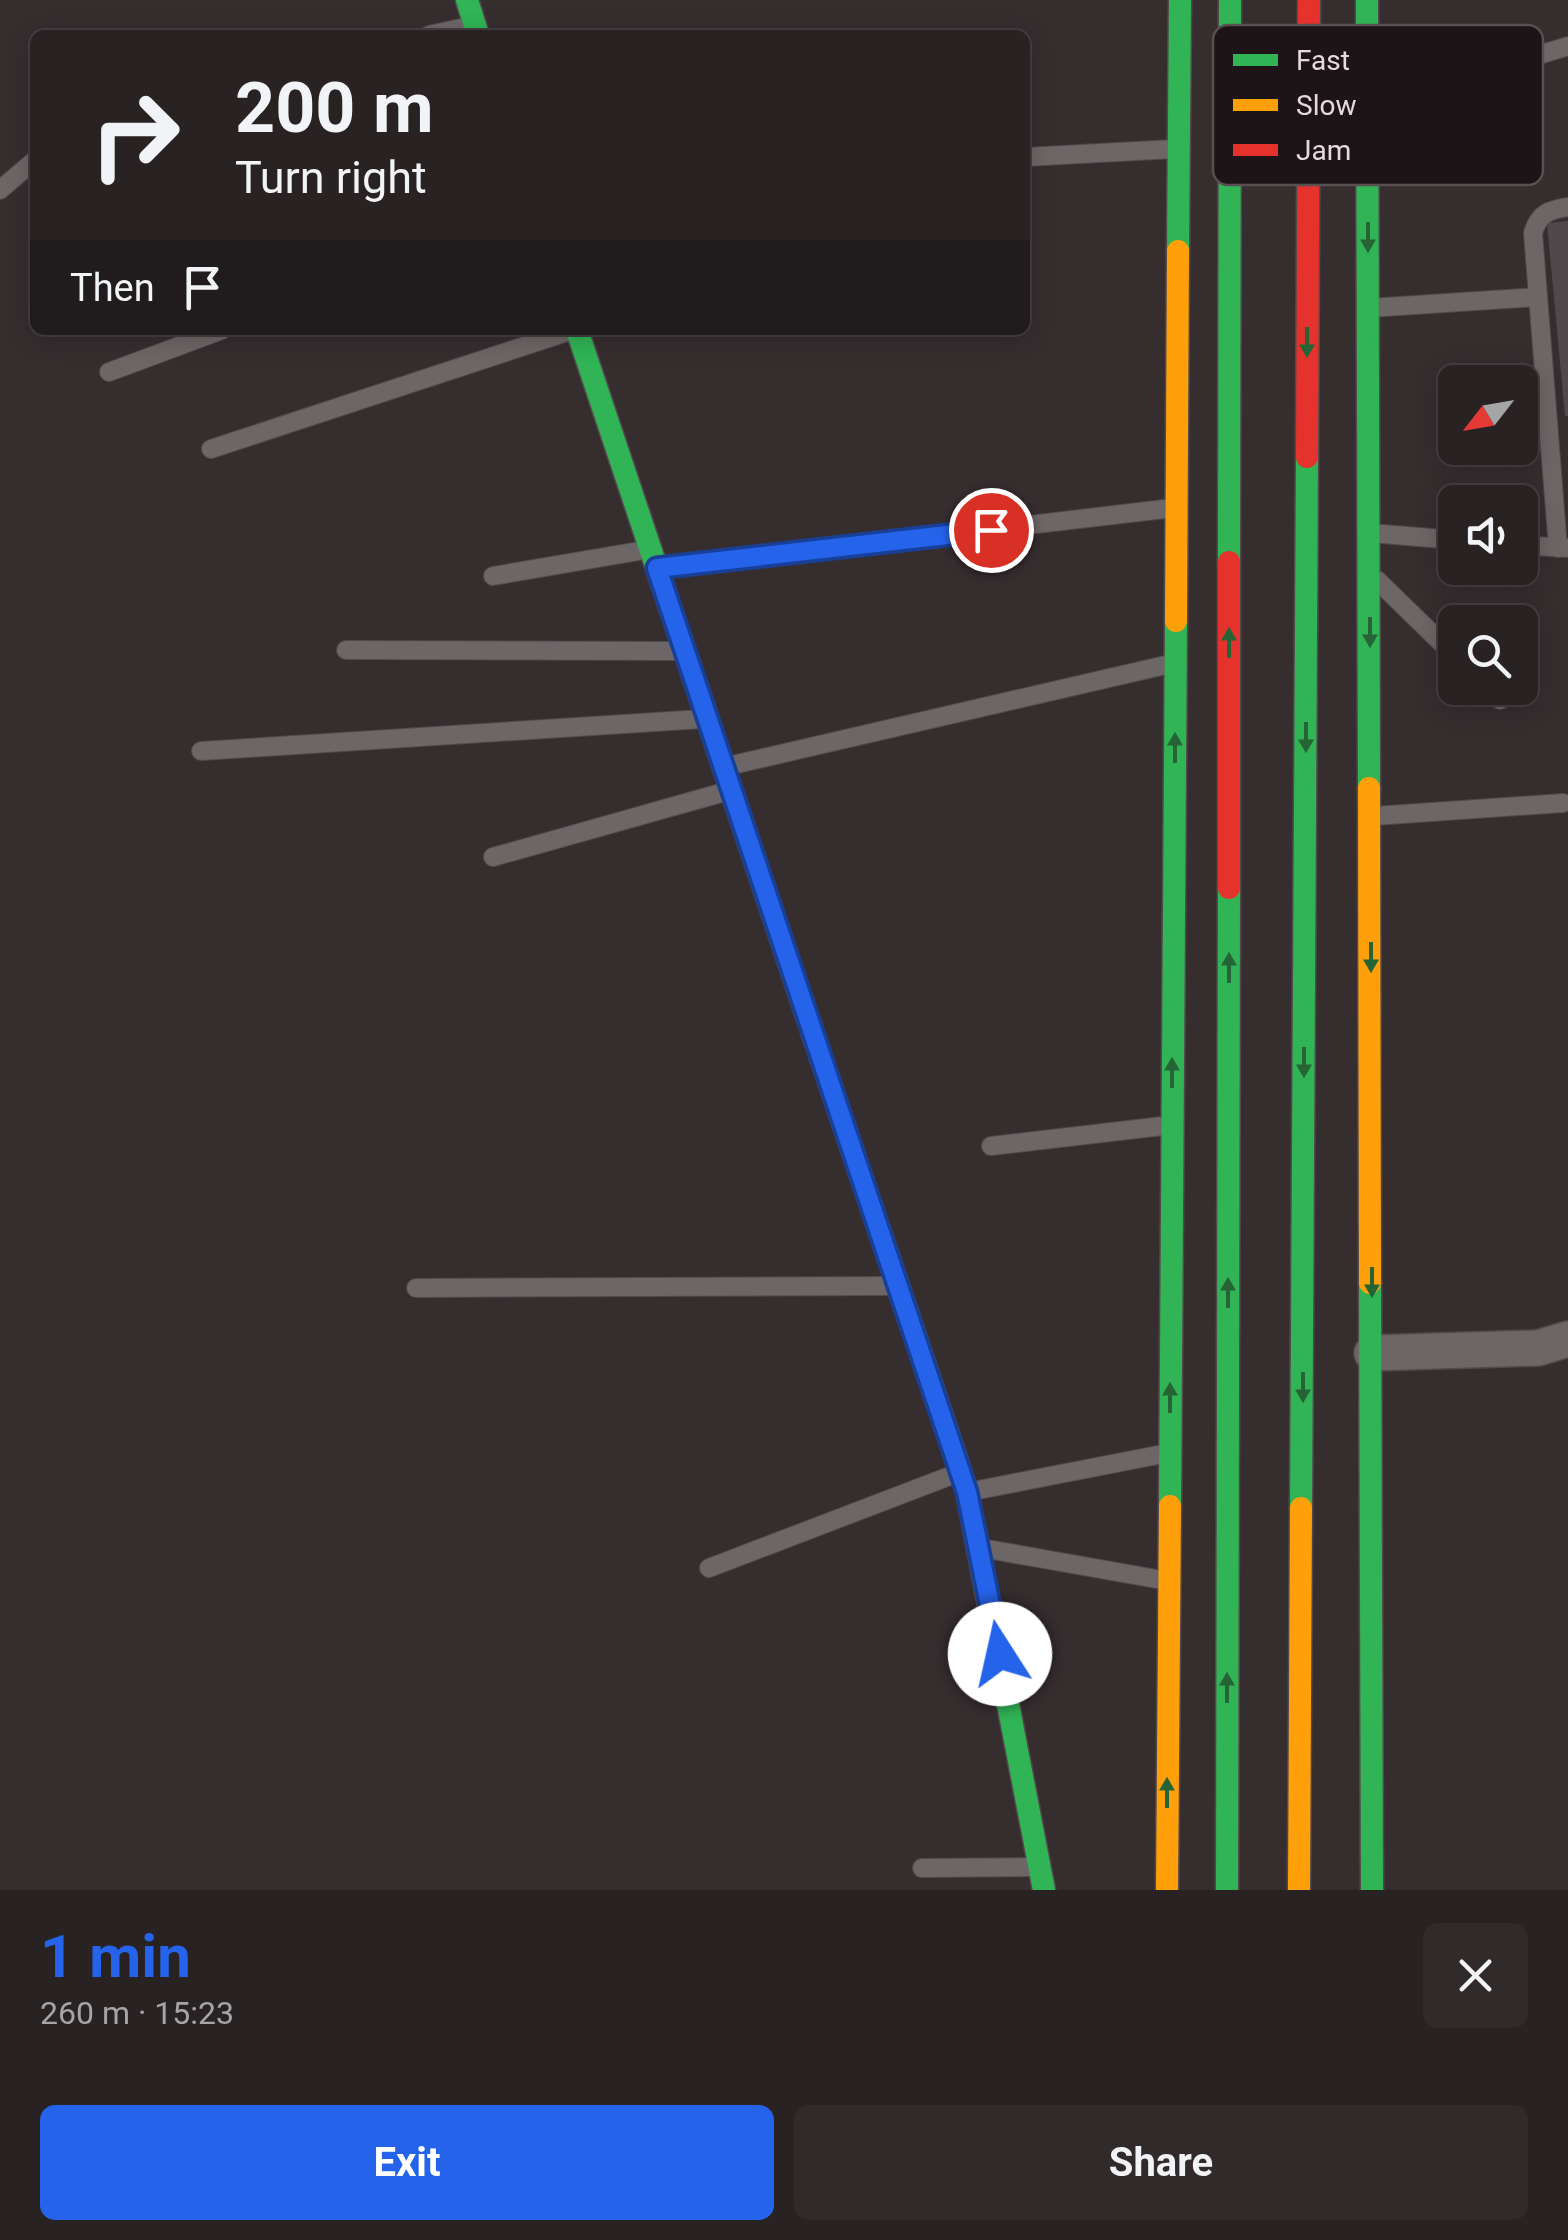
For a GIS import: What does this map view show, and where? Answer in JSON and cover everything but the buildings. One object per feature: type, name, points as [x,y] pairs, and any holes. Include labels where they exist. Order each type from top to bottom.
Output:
[{"type":"main road","points":[[467,0],[477,30]]},
{"type":"main road","points":[[1167,1890],[1180,0]]},
{"type":"main road","points":[[1230,0],[1230,25]]},
{"type":"main road","points":[[1309,0],[1309,25]]},
{"type":"main road","points":[[1367,0],[1367,25]]},
{"type":"main road","points":[[1227,1890],[1230,185]]},
{"type":"main road","points":[[1299,1890],[1308,185]]},
{"type":"main road","points":[[1368,185],[1372,1890]]},
{"type":"main road","points":[[577,335],[964,1482],[1042,1879]]},
{"type":"street","points":[[1372,1353],[1538,1348],[1568,1339]]},
{"type":"lane","points":[[1543,54],[1568,46]]},
{"type":"lane","points":[[1030,157],[1179,149]]},
{"type":"lane","points":[[0,190],[30,164]]},
{"type":"lane","points":[[1538,546],[1563,548],[1533,233],[1536,220],[1548,211],[1568,206]]},
{"type":"lane","points":[[1368,308],[1538,297]]},
{"type":"lane","points":[[109,372],[209,335]]},
{"type":"lane","points":[[211,450],[560,335]]},
{"type":"lane","points":[[493,576],[1176,508]]},
{"type":"lane","points":[[1369,533],[1438,539]]},
{"type":"lane","points":[[1370,573],[1438,639]]},
{"type":"lane","points":[[346,650],[685,651]]},
{"type":"lane","points":[[724,767],[1175,663]]},
{"type":"lane","points":[[201,750],[708,718]]},
{"type":"lane","points":[[492,857],[732,790]]},
{"type":"lane","points":[[1370,816],[1563,803]]},
{"type":"lane","points":[[991,1146],[1172,1125]]},
{"type":"lane","points":[[416,1288],[898,1286]]},
{"type":"lane","points":[[709,1568],[964,1482],[1170,1453]]},
{"type":"lane","points":[[980,1548],[1169,1581]]},
{"type":"lane","points":[[922,1868],[1042,1879]]},
{"type":"traffic: fast","points":[[467,0],[476,30]]},
{"type":"traffic: fast","points":[[1178,251],[1180,0]]},
{"type":"traffic: fast","points":[[1230,0],[1230,25]]},
{"type":"traffic: fast","points":[[1367,0],[1367,25]]},
{"type":"traffic: fast","points":[[1229,562],[1230,185]]},
{"type":"traffic: fast","points":[[1367,185],[1369,788]]},
{"type":"traffic: fast","points":[[579,335],[815,1040]]},
{"type":"traffic: fast","points":[[1301,1508],[1307,457]]},
{"type":"traffic: fast","points":[[1170,1506],[1176,621]]},
{"type":"traffic: fast","points":[[1227,1890],[1229,888]]},
{"type":"traffic: fast","points":[[1370,1283],[1372,1890]]},
{"type":"traffic: fast","points":[[941,1413],[967,1492],[1044,1890]]},
{"type":"traffic: slow","points":[[1176,621],[1178,251]]},
{"type":"traffic: slow","points":[[1369,788],[1370,1283]]},
{"type":"traffic: slow","points":[[815,1040],[941,1413]]},
{"type":"traffic: slow","points":[[1167,1890],[1170,1506]]},
{"type":"traffic: slow","points":[[1299,1890],[1301,1508]]},
{"type":"traffic: jam","points":[[1309,0],[1309,25]]},
{"type":"traffic: jam","points":[[1307,457],[1308,185]]},
{"type":"traffic: jam","points":[[1229,562],[1229,888]]},
{"type":"route","points":[[991,530],[657,568],[967,1492],[1000,1654]]}]
